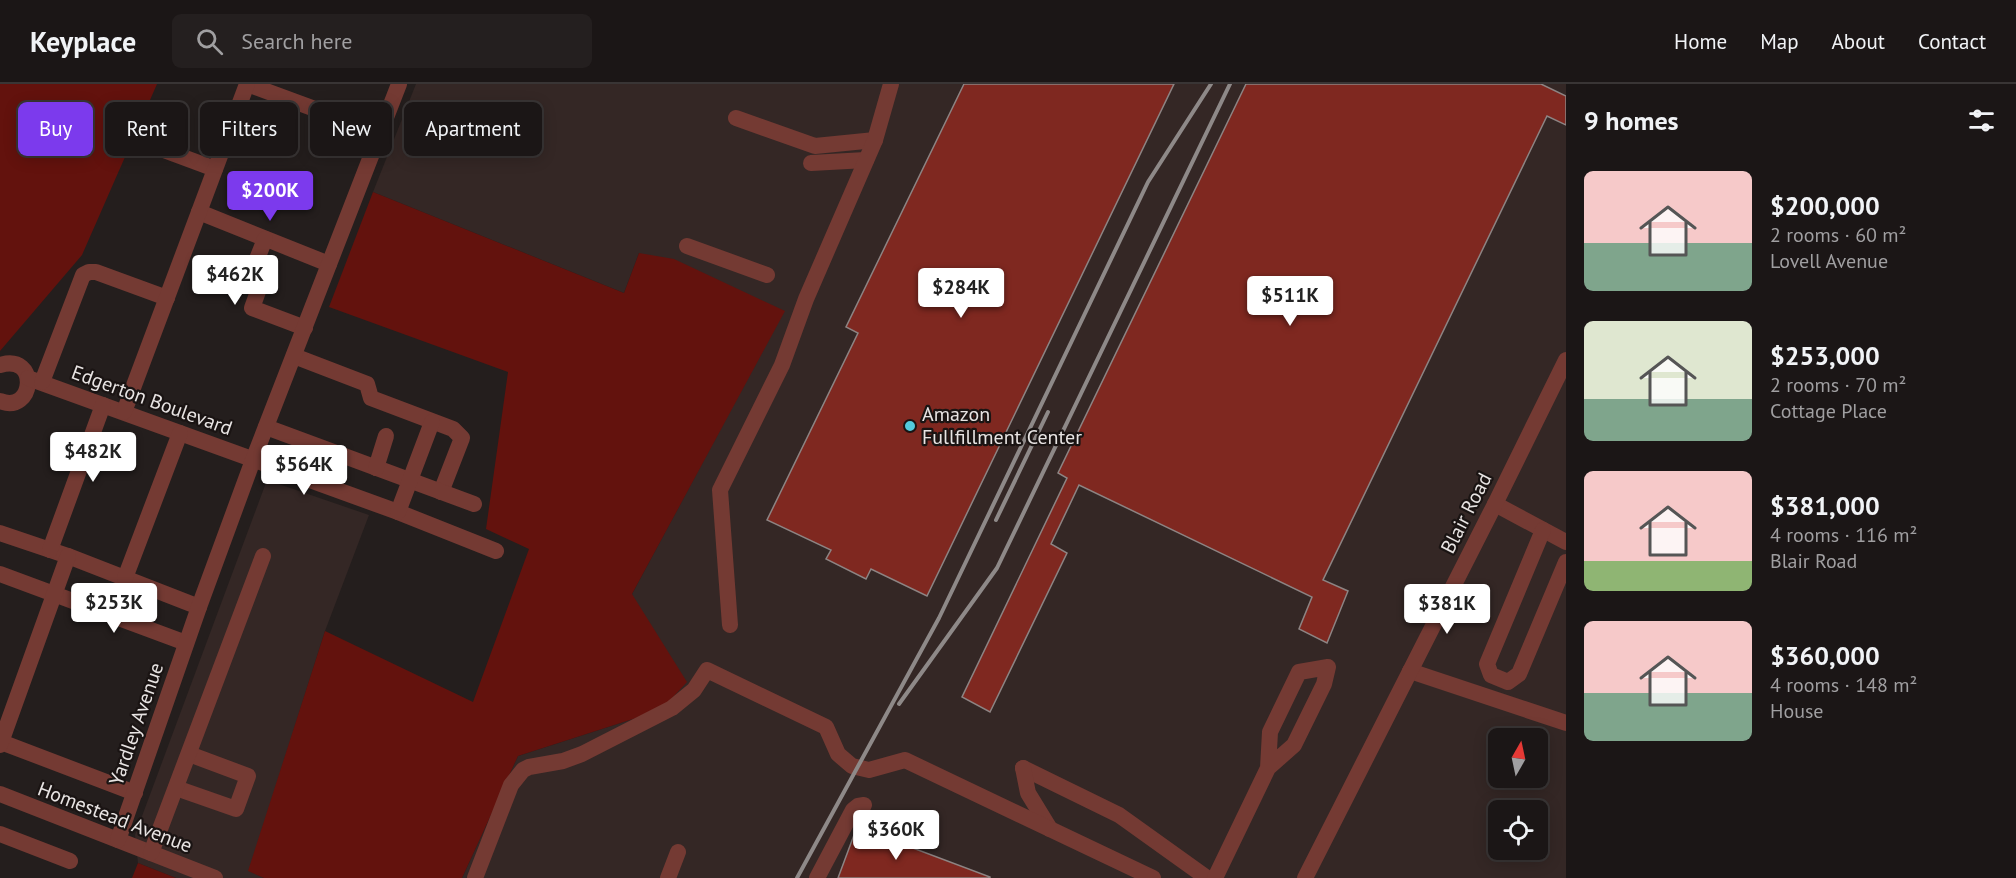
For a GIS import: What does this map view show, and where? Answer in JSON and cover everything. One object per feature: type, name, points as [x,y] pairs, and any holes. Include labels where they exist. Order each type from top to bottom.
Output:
[{"type":"street","points":[[124,412],[247,84],[310,107]]},
{"type":"street","name":"Yardley Avenue","points":[[392,102],[399,84]]},
{"type":"street","points":[[730,625],[720,490],[782,365],[806,299],[875,140],[891,84]]},
{"type":"street","points":[[736,118],[815,146],[875,140]]},
{"type":"street","points":[[180,156],[215,169]]},
{"type":"street","name":"Yardley Avenue","points":[[118,840],[186,643],[253,460],[371,156]]},
{"type":"street","points":[[811,163],[866,160]]},
{"type":"street","points":[[199,212],[329,264]]},
{"type":"street","points":[[265,239],[257,259],[264,275],[252,308],[305,328]]},
{"type":"street","points":[[687,246],[767,275]]},
{"type":"street","points":[[0,401],[11,403],[23,397],[35,380],[83,275],[96,272],[166,298]]},
{"type":"street","points":[[294,356],[367,384],[371,398],[453,429],[462,438],[441,492]]},
{"type":"street","name":"Blair Road","points":[[1305,878],[1495,504],[1562,378],[1566,360]]},
{"type":"street","name":"Edgerton Boulevard","points":[[0,365],[11,363],[17,365],[35,380],[398,512],[496,551]]},
{"type":"street","points":[[50,550],[103,405]]},
{"type":"street","points":[[398,512],[432,422]]},
{"type":"street","points":[[266,427],[474,504]]},
{"type":"street","points":[[125,578],[180,433]]},
{"type":"street","points":[[376,468],[386,436]]},
{"type":"street","points":[[1495,504],[1566,542]]},
{"type":"street","points":[[1544,530],[1487,664],[1491,675],[1508,682],[1519,674],[1566,562]]},
{"type":"street","points":[[0,533],[68,556],[199,607]]},
{"type":"street","points":[[68,556],[1,744],[135,793]]},
{"type":"street","points":[[151,853],[263,556]]},
{"type":"street","points":[[0,574],[186,643]]},
{"type":"street","points":[[1215,878],[1268,768],[1270,732],[1299,672],[1328,667],[1324,684],[1294,746],[1268,768]]},
{"type":"street","points":[[475,878],[511,785],[523,770],[582,754],[672,708],[694,690],[707,670],[826,727],[838,754],[852,766],[869,770],[905,760],[1153,878]]},
{"type":"street","points":[[1410,671],[1566,723]]},
{"type":"street","points":[[176,788],[236,809],[248,776],[189,754]]},
{"type":"street","points":[[1050,829],[1028,793],[1023,768],[1119,814],[1207,878]]},
{"type":"street","name":"Homestead Avenue","points":[[0,794],[215,878]]},
{"type":"street","points":[[817,878],[854,810],[864,805]]},
{"type":"street","points":[[0,834],[69,861]]},
{"type":"street","points":[[668,878],[678,852]]},
{"type":"shaded area","points":[[0,84],[157,84],[149,102],[105,102],[105,156],[125,156],[82,255],[0,351]]},
{"type":"shaded area","points":[[416,84],[1566,84],[1566,878],[462,878],[518,756],[661,710],[632,594],[784,311],[639,253],[624,293],[373,192],[387,156],[392,156],[392,144],[404,114],[404,156],[542,156],[542,102],[409,102]]},
{"type":"shaded area","points":[[373,192],[624,293],[639,253],[674,259],[785,311],[632,594],[687,682],[661,710],[518,756],[462,878],[264,878],[248,871],[325,631],[473,702],[529,549],[486,529],[508,372],[329,307]]},
{"type":"shaded area","points":[[267,480],[369,515],[325,631],[249,871],[264,878],[176,878],[138,863],[135,835]]},
{"type":"shaded area","points":[[138,863],[176,878],[132,878]]},
{"type":"building","name":"Amazon Fullfillment Center","points":[[964,84],[1174,84],[927,596],[871,569],[866,579],[826,559],[831,550],[767,520],[858,333],[846,327]]},
{"type":"building","points":[[1246,84],[1541,84],[1566,96],[1566,125],[1547,116],[1323,580],[1348,591],[1327,643],[1299,629],[1312,597],[1079,485],[1051,544],[1067,553],[990,712],[962,697],[1067,478],[1058,473]]},
{"type":"building","points":[[857,827],[990,877],[990,878],[838,878]]},
{"type":"railway","points":[[797,878],[939,618],[1148,182],[1211,84]]},
{"type":"railway","points":[[899,704],[997,568],[1230,84]]},
{"type":"railway","points":[[996,520],[1048,412]]},
{"type":"place","name":"Amazon Fullfillment Center","points":[[910,426]]}]
